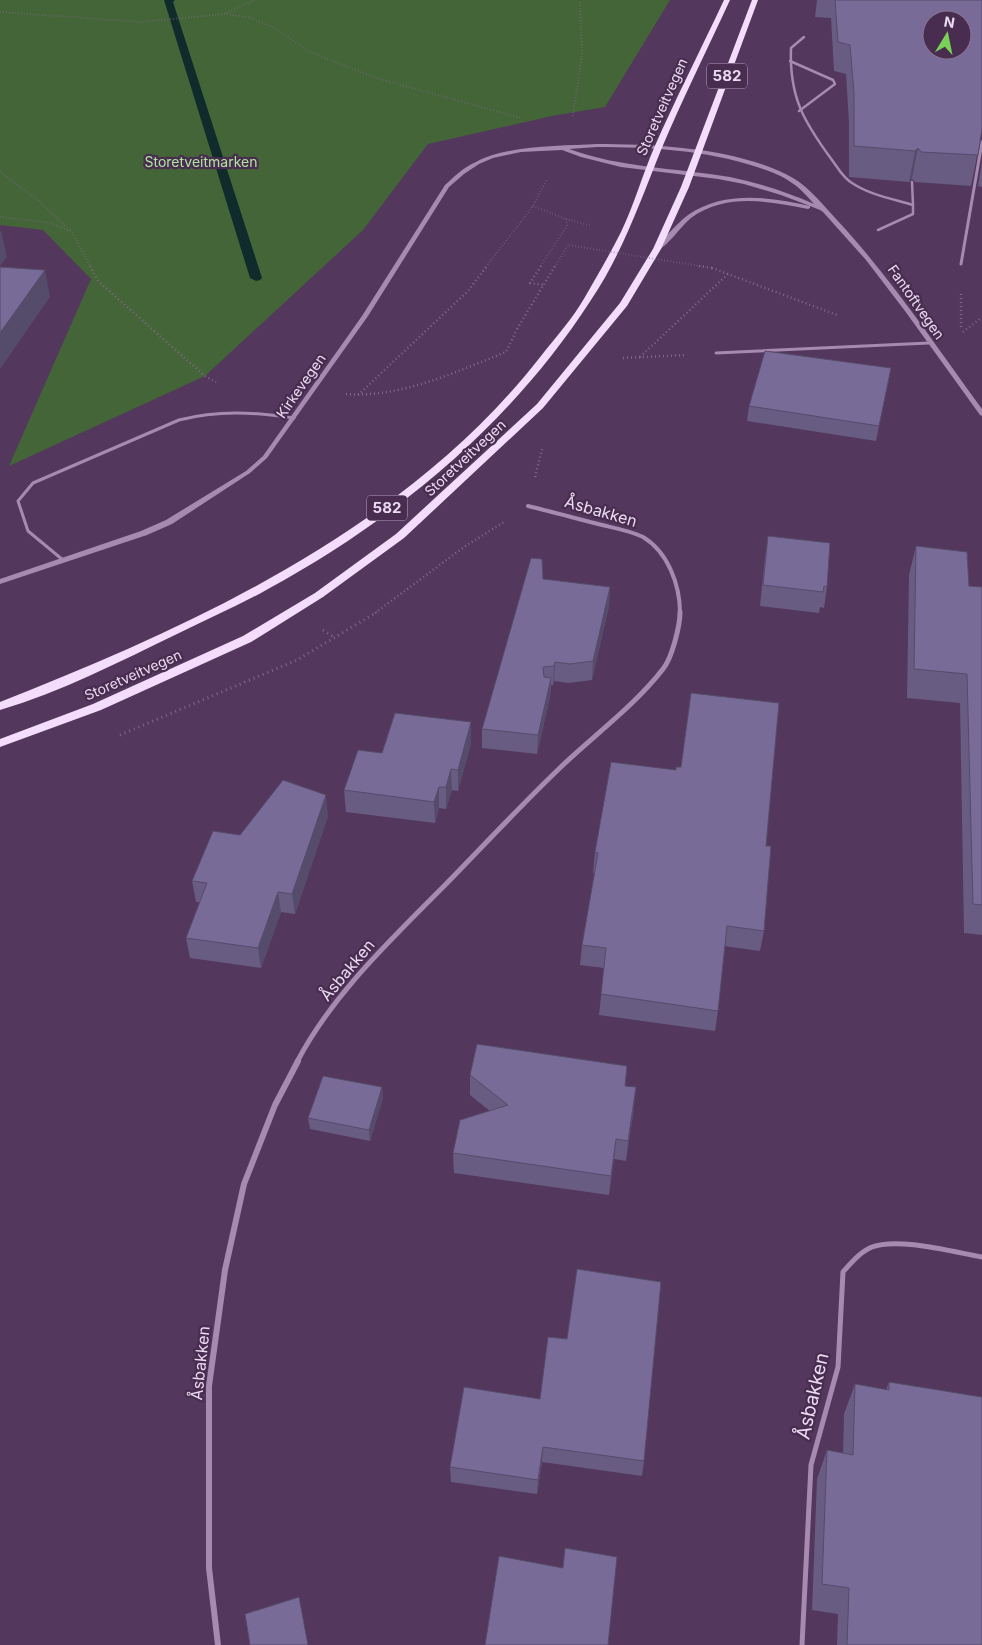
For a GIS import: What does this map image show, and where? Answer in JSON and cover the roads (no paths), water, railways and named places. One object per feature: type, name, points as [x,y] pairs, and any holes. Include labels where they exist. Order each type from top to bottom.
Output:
[{"type":"main road","name":"Storetveitvegen","points":[[0,706],[98,668],[264,587],[347,537],[424,480],[490,421],[520,390],[558,342],[588,299],[625,231],[658,148],[728,0]]},
{"type":"main road","name":"Storetveitvegen","points":[[0,743],[97,707],[247,639],[319,595],[366,563],[400,536],[440,501],[540,406],[624,304],[657,249],[690,173],[756,0]]},
{"type":"street","points":[[960,264],[982,142]]},
{"type":"street","name":"Kirkevegen","points":[[0,582],[144,533],[169,522],[248,472],[265,457],[365,316],[447,186],[471,165],[505,152],[595,145],[698,152]]},
{"type":"street","name":"Kirkevegen","points":[[563,148],[584,158],[619,166],[690,173]]},
{"type":"street","name":"Fantoftvegen","points":[[698,152],[741,160],[790,179],[808,192],[873,263],[982,414]]},
{"type":"street","name":"Fantoftvegen","points":[[690,173],[761,186],[789,194],[823,209]]},
{"type":"street","points":[[657,249],[690,216],[725,201],[761,200],[823,209]]},
{"type":"street","name":"Åsbakken","points":[[218,1645],[209,1568],[209,1386],[225,1270],[244,1184],[275,1105],[305,1047],[345,991],[383,948],[563,765],[625,708],[664,668],[680,619],[680,599],[672,574],[660,551],[642,537],[623,530],[528,506]]},
{"type":"lane","points":[[804,37],[791,48],[790,60],[799,111],[811,135],[850,182],[869,192],[912,205]]},
{"type":"lane","points":[[790,60],[824,75],[833,80],[834,84],[799,111]]},
{"type":"lane","points":[[878,230],[913,214],[912,182]]},
{"type":"lane","points":[[716,353],[929,343]]},
{"type":"lane","points":[[64,560],[28,531],[18,501],[33,483],[179,420],[203,413],[236,410],[294,418]]},
{"type":"lane","name":"Åsbakken","points":[[802,1645],[811,1465],[838,1367],[843,1272],[859,1255],[872,1247],[897,1243],[982,1257]]},
{"type":"waterway","points":[[171,0],[168,1],[256,278]]},
{"type":"park label","name":"Storetveitmarken","points":[[201,162]]}]
